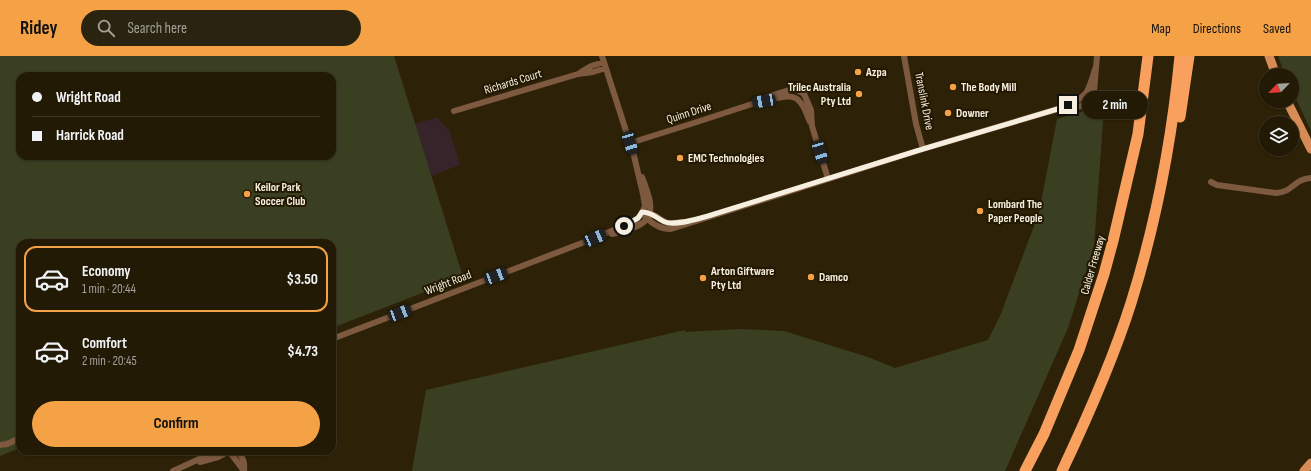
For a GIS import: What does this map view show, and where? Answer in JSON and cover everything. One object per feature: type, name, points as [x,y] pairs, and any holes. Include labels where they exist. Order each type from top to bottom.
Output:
[{"type":"highway","points":[[1138,134],[1140,56]]},
{"type":"highway","name":"Calder Freeway","points":[[1025,471],[1044,434],[1091,318],[1113,241],[1138,134],[1148,56]]},
{"type":"highway","points":[[1131,303],[1155,213],[1164,168],[1172,122],[1180,56]]},
{"type":"highway","points":[[1062,471],[1116,347],[1158,215],[1185,90],[1189,56]]},
{"type":"main road","points":[[1269,56],[1273,68]]},
{"type":"main road","points":[[1290,108],[1311,149]]},
{"type":"street","name":"Translink Drive","points":[[904,56],[916,124],[923,149]]},
{"type":"street","points":[[634,156],[645,206],[642,212],[661,227],[671,229],[923,149],[1061,108],[1081,99],[1085,95],[1090,87],[1097,56]]},
{"type":"street","points":[[603,59],[634,156],[650,199],[651,206],[649,216]]},
{"type":"street","name":"Richards Court","points":[[578,74],[603,59]]},
{"type":"street","name":"Richards Court","points":[[454,111],[578,74],[606,68]]},
{"type":"street","name":"Quinn Drive","points":[[630,143],[755,103],[786,96],[793,97],[801,103],[812,126],[828,179]]},
{"type":"street","points":[[1211,182],[1217,185],[1276,193],[1290,190],[1298,181],[1311,178]]},
{"type":"street","name":"Wright Road","points":[[336,337],[595,238],[630,223],[638,218],[642,212]]},
{"type":"street","name":"Wright Road","points":[[595,238],[631,229],[644,223],[649,216]]},
{"type":"street","points":[[0,446],[16,440]]},
{"type":"street","points":[[173,471],[208,455]]},
{"type":"street","points":[[185,466],[212,459],[220,455]]},
{"type":"street","points":[[232,455],[244,471]]},
{"type":"street","points":[[240,455],[245,464],[244,471]]},
{"type":"shaded area","points":[[438,117],[441,123],[449,129],[460,165],[431,176],[415,124]]},
{"type":"green space","points":[[0,56],[394,56],[463,277],[336,326],[336,239],[16,239],[16,450],[0,456]]},
{"type":"green space","points":[[1278,56],[1311,56],[1311,131],[1299,105],[1299,68],[1282,68]]},
{"type":"green space","points":[[1104,108],[1094,246],[1068,328],[1005,471],[412,471],[426,390],[685,330],[685,332],[739,329],[784,331],[868,357],[895,368],[988,340],[1000,316],[1039,213],[1057,119],[1081,112]]},
{"type":"place","name":"Azpa","points":[[858,72]]},
{"type":"place","name":"The Body Mill","points":[[953,87]]},
{"type":"place","name":"Trilec Australia Pty Ltd","points":[[859,94]]},
{"type":"place","name":"Downer","points":[[948,113]]},
{"type":"place","name":"EMC Technologies","points":[[680,158]]},
{"type":"place","name":"Keilor Park Soccer Club","points":[[247,194]]},
{"type":"place","name":"Lombard The Paper People","points":[[980,211]]},
{"type":"place","name":"Damco","points":[[811,277]]},
{"type":"place","name":"Arton Giftware Pty Ltd","points":[[703,278]]},
{"type":"route","points":[[624,226],[638,218],[642,212],[650,213],[664,222],[672,224],[708,216],[1068,105]]}]
